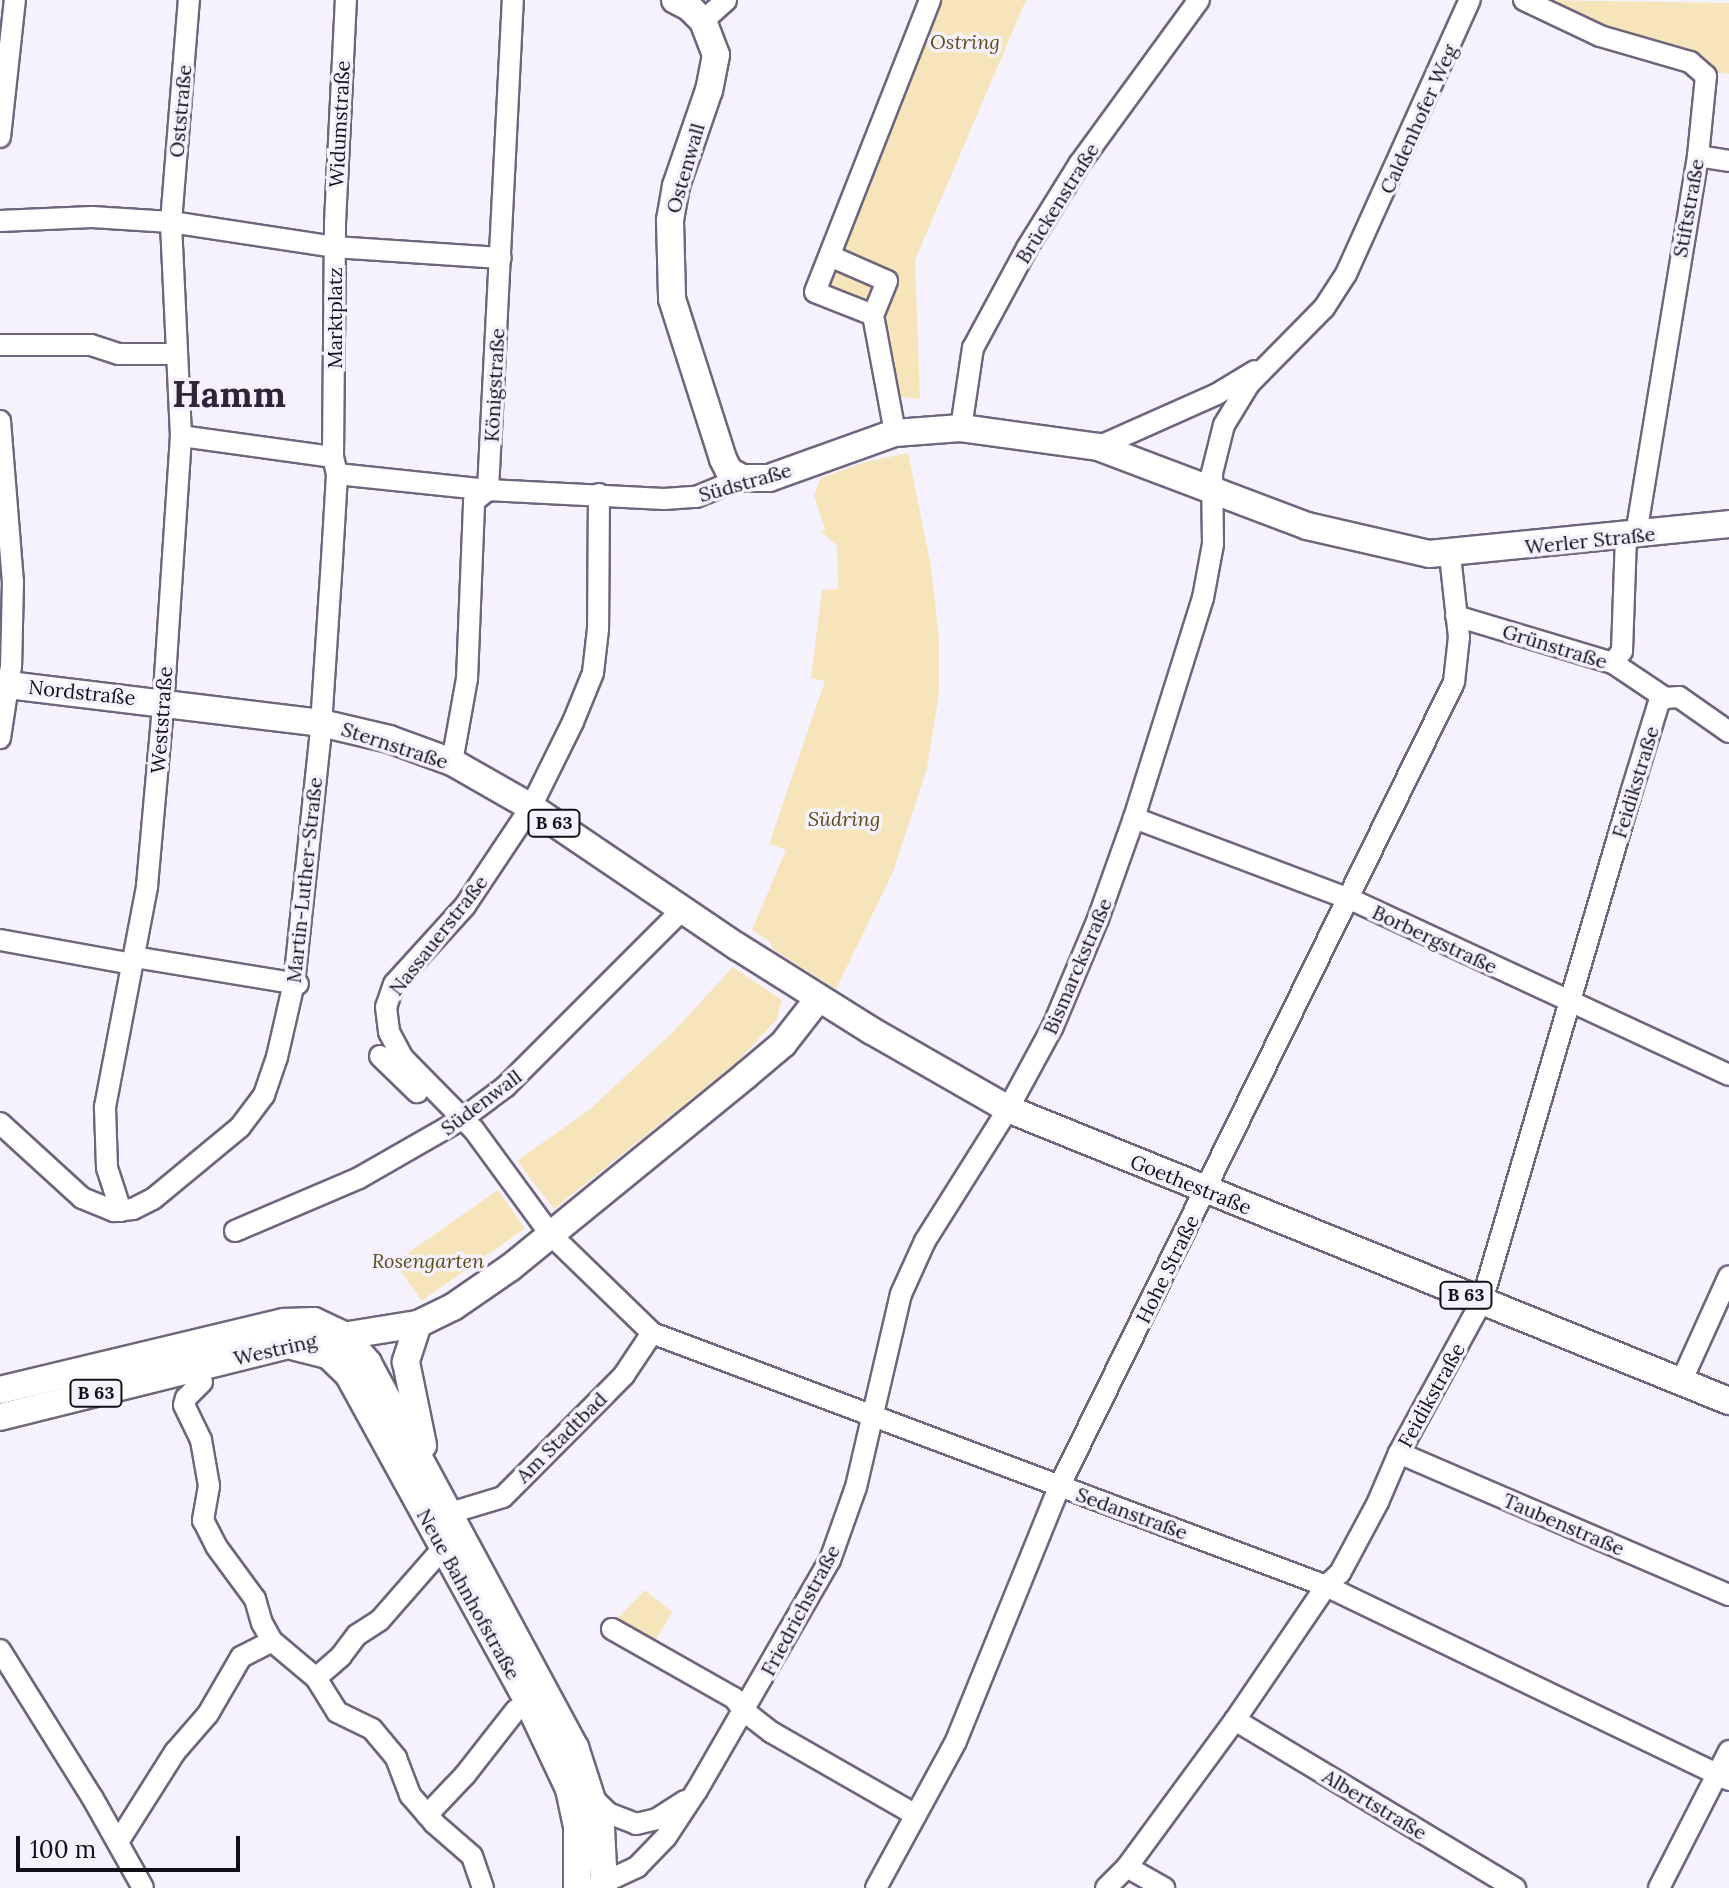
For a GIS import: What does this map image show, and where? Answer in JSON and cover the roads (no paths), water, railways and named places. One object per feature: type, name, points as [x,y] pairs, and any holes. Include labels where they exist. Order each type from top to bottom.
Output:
[{"type":"main road","points":[[675,0],[689,7],[703,21]]},
{"type":"main road","name":"Ostenwall","points":[[703,21],[715,47],[715,66],[676,186],[668,234],[669,269],[672,299],[699,392],[729,471],[742,478]]},
{"type":"main road","name":"Südstraße","points":[[742,478],[769,478],[895,433],[961,428],[1098,447],[1213,489]]},
{"type":"main road","name":"Werler Straße","points":[[1213,489],[1326,531],[1411,552],[1450,555],[1729,524]]},
{"type":"main road","name":"Nordstraße","points":[[4,684],[163,701]]},
{"type":"main road","name":"Sternstraße","points":[[163,701],[321,723],[389,739],[452,762],[531,807],[682,910]]},
{"type":"main road","name":"Goethestraße","points":[[682,910],[969,1090],[1008,1109],[1729,1401]]},
{"type":"main road","name":"B 63","points":[[344,1335],[418,1324],[480,1290],[783,1044],[819,998]]},
{"type":"main road","name":"Westring","points":[[0,1390],[284,1322],[314,1321],[344,1335]]},
{"type":"main road","points":[[418,1324],[406,1362],[432,1479]]},
{"type":"main road","name":"Westring","points":[[0,1417],[344,1335]]},
{"type":"main road","name":"Neue Bahnhofstraße","points":[[344,1335],[368,1363],[575,1747],[594,1799],[604,1846],[600,1887]]},
{"type":"main road","name":"Neue Bahnhofstraße","points":[[288,1346],[328,1355],[348,1374],[526,1698],[561,1769],[577,1826],[577,1888]]},
{"type":"street","points":[[0,137],[15,0]]},
{"type":"street","name":"Oststraße","points":[[162,221],[189,0]]},
{"type":"street","name":"Widumstraße","points":[[334,247],[346,0]]},
{"type":"street","name":"Königstraße","points":[[452,762],[465,698],[474,501],[488,490],[513,0]]},
{"type":"street","points":[[703,21],[726,0]]},
{"type":"street","points":[[873,315],[815,292],[930,0]]},
{"type":"street","name":"Brückenstraße","points":[[961,428],[973,348],[1027,248],[1080,163],[1199,0]]},
{"type":"street","name":"Caldenhofer Weg","points":[[1269,364],[1324,308],[1364,237],[1470,0]]},
{"type":"street","name":"Stiftstraße","points":[[1524,0],[1600,36],[1690,62],[1702,70],[1707,83],[1698,156],[1631,536]]},
{"type":"street","points":[[1698,156],[1729,161]]},
{"type":"street","points":[[0,221],[92,217],[94,228],[151,228],[162,221]]},
{"type":"street","name":"Marktplatz","points":[[162,221],[334,247],[335,466]]},
{"type":"street","name":"Weststraße","points":[[121,1211],[107,1168],[105,1107],[147,886],[181,436],[162,221]]},
{"type":"street","points":[[334,247],[501,258]]},
{"type":"street","points":[[830,256],[887,281],[873,315],[895,433]]},
{"type":"street","points":[[0,345],[91,345],[119,354],[176,354]]},
{"type":"street","points":[[1098,447],[1217,394],[1269,364]]},
{"type":"street","name":"Bismarckstraße","points":[[872,1417],[893,1320],[911,1268],[1008,1109],[1075,977],[1134,818],[1203,598],[1213,544],[1214,459],[1224,425],[1243,393],[1269,364]]},
{"type":"street","points":[[0,421],[13,581],[0,738]]},
{"type":"street","points":[[181,436],[335,466]]},
{"type":"street","name":"Südstraße","points":[[335,466],[488,490],[664,499],[696,497],[742,478]]},
{"type":"street","name":"Martin-Luther-Straße","points":[[121,1211],[153,1199],[218,1148],[248,1118],[270,1080],[296,983],[321,723],[335,466]]},
{"type":"street","name":"Nassauerstraße","points":[[453,1119],[403,1058],[386,1018],[386,1007],[394,984],[450,925],[531,807],[593,673],[598,629],[599,494]]},
{"type":"street","points":[[1613,663],[1622,651],[1631,536]]},
{"type":"street","name":"Hohe Straße","points":[[876,1888],[956,1741],[1059,1487],[1196,1212],[1203,1188],[1231,1140],[1454,682],[1458,660],[1450,555]]},
{"type":"street","name":"Grünstraße","points":[[1456,616],[1613,663],[1665,698],[1679,697],[1729,732]]},
{"type":"street","name":"Feidikstraße","points":[[1106,1888],[1127,1867],[1235,1720],[1326,1586],[1340,1573],[1378,1502],[1399,1453],[1482,1301],[1656,710],[1665,698]]},
{"type":"street","name":"Borbergstraße","points":[[1134,818],[1350,899],[1729,1075]]},
{"type":"street","name":"Südenwall","points":[[235,1231],[359,1178],[505,1087],[682,910]]},
{"type":"street","points":[[0,940],[296,983]]},
{"type":"street","points":[[380,1056],[453,1119]]},
{"type":"street","name":"Sedanstraße","points":[[453,1119],[485,1143],[550,1234],[652,1333],[1326,1586],[1723,1777]]},
{"type":"street","points":[[0,1123],[75,1193],[101,1207],[121,1211]]},
{"type":"street","points":[[1681,1382],[1729,1276]]},
{"type":"street","name":"Am Stadtbad","points":[[450,1513],[503,1497],[624,1375],[652,1333]]},
{"type":"street","points":[[202,1382],[186,1398],[184,1405],[201,1440],[209,1486],[203,1520],[216,1546],[255,1599],[262,1623],[272,1641],[316,1678],[337,1712],[372,1729],[396,1758],[410,1795],[472,1856],[483,1888]]},
{"type":"street","name":"Friedrichstraße","points":[[600,1887],[637,1867],[666,1837],[744,1711],[830,1560],[856,1487],[872,1417]]},
{"type":"street","name":"Taubenstraße","points":[[1399,1453],[1729,1595]]},
{"type":"street","points":[[316,1678],[341,1656],[357,1635],[380,1620],[395,1599],[443,1548]]},
{"type":"street","points":[[612,1629],[734,1698],[744,1711],[771,1732],[916,1815]]},
{"type":"street","points":[[118,1842],[163,1769],[208,1714],[241,1657],[272,1641]]},
{"type":"street","points":[[0,1650],[143,1888]]},
{"type":"street","points":[[427,1815],[465,1775],[516,1710]]},
{"type":"street","name":"Albertstraße","points":[[1235,1720],[1515,1888]]},
{"type":"street","points":[[1659,1888],[1723,1777],[1729,1751]]},
{"type":"street","name":"Friedrichstraße","points":[[594,1799],[608,1813],[636,1824],[672,1812],[697,1790]]},
{"type":"street","points":[[1127,1867],[1164,1888]]},
{"type":"district","name":"Hamm","points":[[229,395]]},
{"type":"park label","name":"Ostring","points":[[965,41]]},
{"type":"park label","name":"Südring","points":[[844,818]]},
{"type":"park label","name":"Rosengarten","points":[[428,1260]]}]
